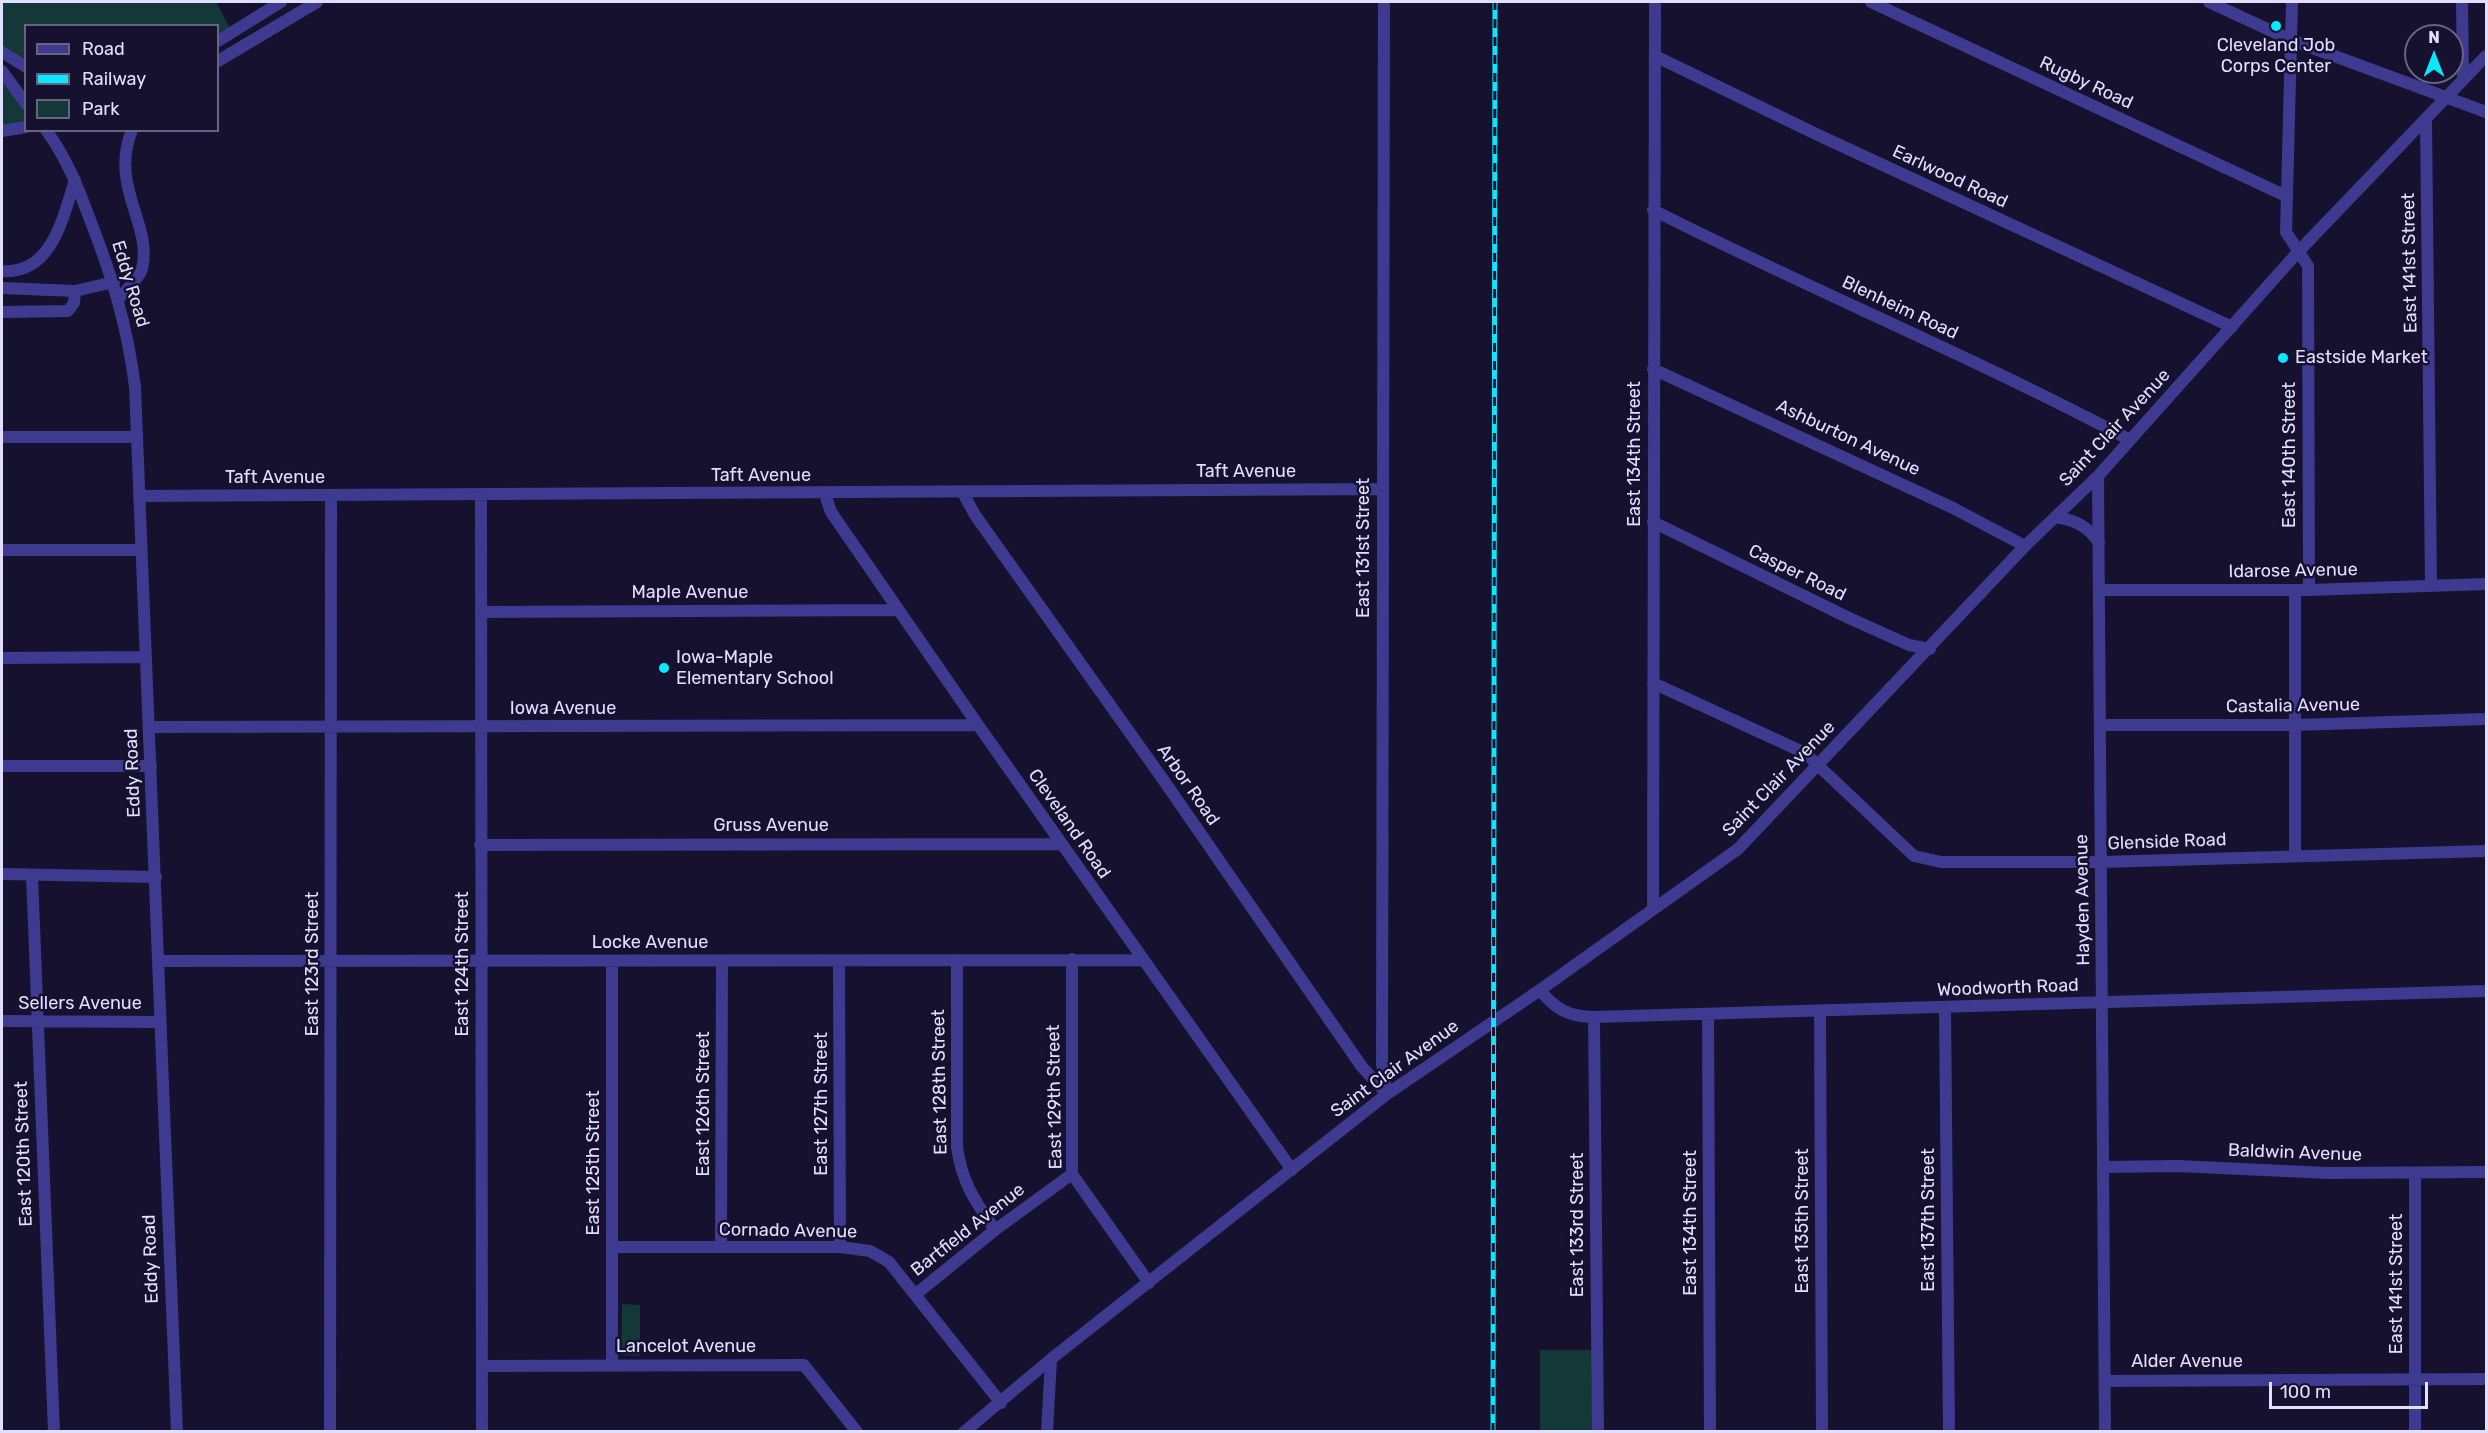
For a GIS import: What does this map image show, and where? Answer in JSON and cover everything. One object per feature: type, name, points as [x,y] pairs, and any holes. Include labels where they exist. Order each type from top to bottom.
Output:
[{"type":"street","points":[[219,39],[280,2]]},
{"type":"street","points":[[219,60],[317,2]]},
{"type":"street","name":"East 131st Street","points":[[1384,2],[1382,1064],[1387,1094]]},
{"type":"street","name":"East 134th Street","points":[[1653,907],[1655,2]]},
{"type":"street","name":"Rugby Road","points":[[1871,2],[2286,196]]},
{"type":"street","points":[[2209,2],[2291,40],[2487,112]]},
{"type":"street","name":"East 140th Street","points":[[2292,2],[2286,232],[2307,266],[2309,590]]},
{"type":"street","points":[[2462,2],[2462,24]]},
{"type":"street","points":[[2,52],[24,66]]},
{"type":"street","name":"Earlwood Road","points":[[1655,56],[1816,134],[2232,327]]},
{"type":"street","name":"Saint Clair Avenue","points":[[2464,78],[2487,56]]},
{"type":"street","points":[[2,71],[24,103]]},
{"type":"street","name":"Saint Clair Avenue","points":[[964,1431],[1051,1359],[1387,1094],[1540,990],[1653,907],[1738,849],[1930,649],[2025,546],[2098,476],[2298,252],[2459,84]]},
{"type":"street","name":"East 141st Street","points":[[2426,120],[2431,586]]},
{"type":"street","points":[[2,131],[24,127]]},
{"type":"street","points":[[118,298],[142,270],[142,241],[125,179],[125,158],[132,132]]},
{"type":"street","name":"Eddy Road","points":[[49,135],[75,180],[114,282],[130,352],[137,437],[177,1431]]},
{"type":"street","points":[[2,271],[9,272],[41,258],[57,237],[75,180]]},
{"type":"street","name":"Blenheim Road","points":[[1653,210],[1756,261],[2053,399],[2130,440]]},
{"type":"street","points":[[2,288],[75,291],[114,282]]},
{"type":"street","points":[[2,312],[68,312],[74,303],[75,291]]},
{"type":"street","name":"Ashburton Avenue","points":[[1653,369],[1953,508],[2025,546]]},
{"type":"street","points":[[2,437],[137,437]]},
{"type":"street","name":"Hayden Avenue","points":[[2098,476],[2105,1431]]},
{"type":"street","name":"Taft Avenue","points":[[139,496],[481,496],[1382,489]]},
{"type":"street","name":"Arbor Road","points":[[963,493],[975,515],[1162,778],[1360,1065],[1387,1094]]},
{"type":"street","name":"Cleveland Road","points":[[825,494],[831,512],[898,610],[1292,1170]]},
{"type":"street","name":"East 123rd Street","points":[[330,1431],[332,496]]},
{"type":"street","name":"East 124th Street","points":[[481,496],[482,1431]]},
{"type":"street","points":[[2055,517],[2070,518],[2086,527],[2099,543]]},
{"type":"street","name":"Casper Road","points":[[1653,522],[1849,618],[1909,645],[1930,649]]},
{"type":"street","points":[[2,550],[141,550]]},
{"type":"street","name":"Idarose Avenue","points":[[2100,590],[2309,590],[2487,584]]},
{"type":"street","points":[[2295,590],[2295,856]]},
{"type":"street","name":"Maple Avenue","points":[[481,612],[898,610]]},
{"type":"street","points":[[2,658],[146,657]]},
{"type":"street","name":"Glenside Road","points":[[1653,683],[1805,753],[1914,856],[1941,862],[2101,862],[2487,851]]},
{"type":"street","name":"Castalia Avenue","points":[[2101,725],[2295,725],[2487,719]]},
{"type":"street","name":"Iowa Avenue","points":[[149,727],[978,725]]},
{"type":"street","points":[[2,766],[151,766]]},
{"type":"street","name":"Gruss Avenue","points":[[480,845],[1061,844]]},
{"type":"street","points":[[2,874],[156,877]]},
{"type":"street","name":"East 120th Street","points":[[32,875],[54,1431]]},
{"type":"street","name":"East 128th Street","points":[[957,960],[957,1147],[961,1172],[971,1195],[996,1230]]},
{"type":"street","name":"East 129th Street","points":[[1072,960],[1072,1174],[1149,1282]]},
{"type":"street","name":"Locke Avenue","points":[[158,961],[1143,960]]},
{"type":"street","name":"East 125th Street","points":[[612,961],[612,1365]]},
{"type":"street","name":"East 126th Street","points":[[721,1247],[722,961]]},
{"type":"street","name":"East 127th Street","points":[[839,961],[840,1246]]},
{"type":"street","name":"Woodworth Road","points":[[1540,990],[1560,1010],[1571,1016],[1594,1017],[2103,1004],[2487,991]]},
{"type":"street","name":"East 137th Street","points":[[1946,1008],[1949,1431]]},
{"type":"street","name":"East 135th Street","points":[[1820,1011],[1822,1431]]},
{"type":"street","name":"East 134th Street","points":[[1708,1014],[1710,1431]]},
{"type":"street","name":"East 133rd Street","points":[[1594,1017],[1598,1431]]},
{"type":"street","name":"Sellers Avenue","points":[[2,1021],[159,1022]]},
{"type":"street","name":"Baldwin Avenue","points":[[2103,1167],[2178,1166],[2328,1173],[2487,1172]]},
{"type":"street","name":"East 141st Street","points":[[2415,1173],[2415,1431]]},
{"type":"street","name":"Bartfield Avenue","points":[[916,1294],[996,1230],[1072,1174]]},
{"type":"street","name":"Cornado Avenue","points":[[612,1247],[840,1246],[870,1251],[889,1262],[1000,1403]]},
{"type":"street","points":[[1047,1431],[1051,1359]]},
{"type":"street","name":"Lancelot Avenue","points":[[482,1366],[804,1365],[857,1431]]},
{"type":"street","name":"Alder Avenue","points":[[2104,1380],[2487,1379]]},
{"type":"green space","points":[[2,2],[216,2],[232,32],[219,40],[219,24],[24,24],[24,66],[2,52]]},
{"type":"green space","points":[[2,71],[24,103],[24,127],[2,131]]},
{"type":"green space","points":[[622,1304],[640,1305],[640,1356],[621,1355]]},
{"type":"green space","points":[[1540,1350],[1597,1350],[1598,1431],[1540,1431]]},
{"type":"railway","points":[[1493,1432],[1495,2]]},
{"type":"place","name":"Cleveland Job Corps Center","points":[[2276,26]]},
{"type":"place","name":"Eastside Market","points":[[2283,358]]},
{"type":"place","name":"Iowa-Maple Elementary School","points":[[664,668]]}]
